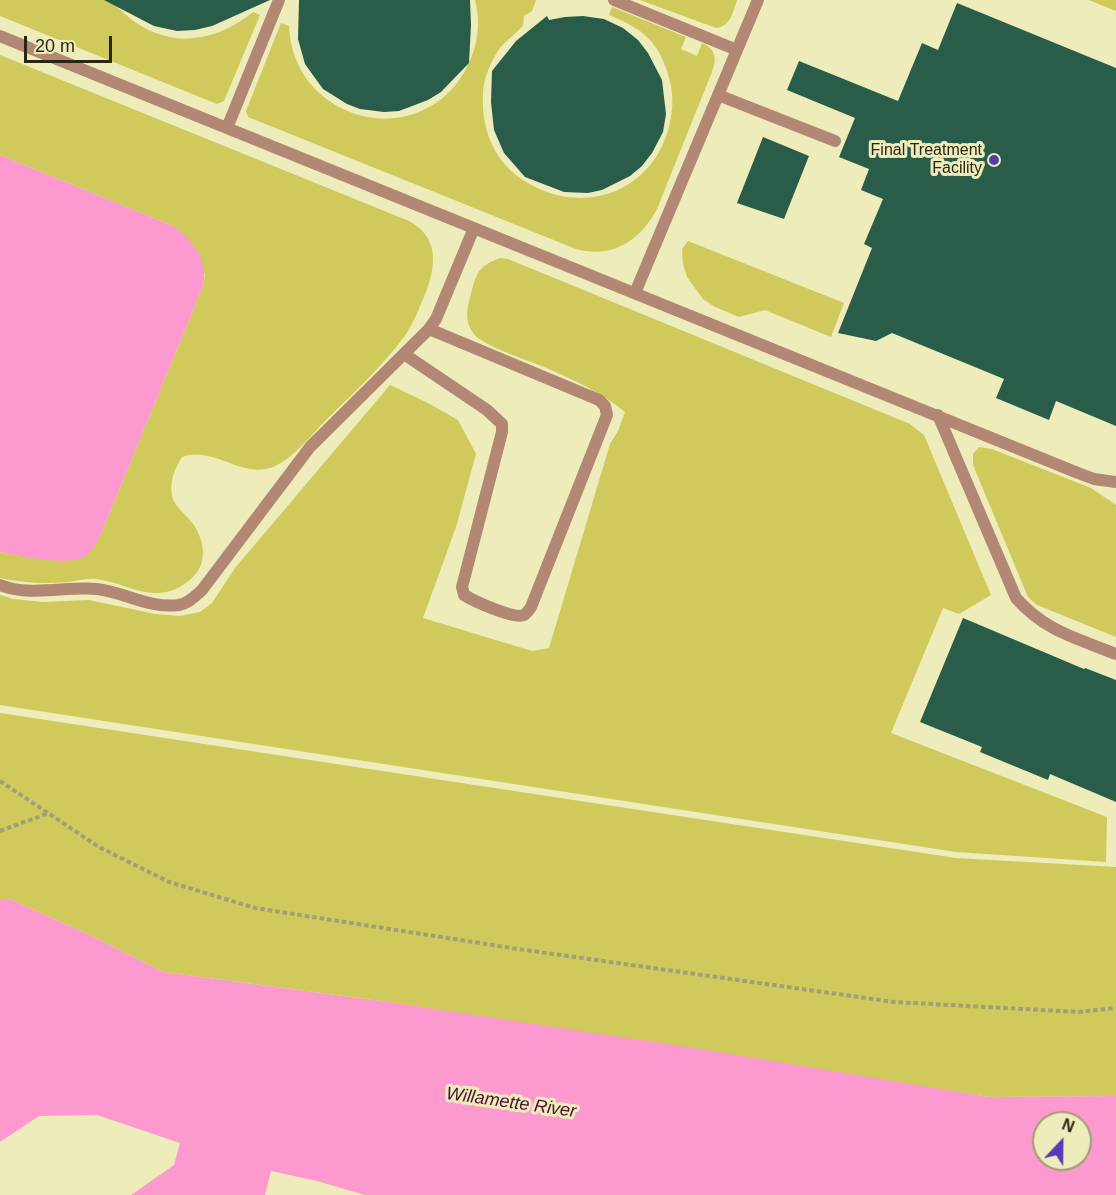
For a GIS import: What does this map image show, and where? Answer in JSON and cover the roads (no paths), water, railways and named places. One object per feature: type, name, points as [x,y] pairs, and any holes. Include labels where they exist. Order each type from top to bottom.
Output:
[{"type":"lane","points":[[227,128],[279,0]]},
{"type":"lane","points":[[614,0],[737,50]]},
{"type":"lane","points":[[635,293],[758,0]]},
{"type":"lane","points":[[0,36],[1078,473],[1113,484]]},
{"type":"lane","points":[[718,95],[835,141]]},
{"type":"lane","points":[[0,585],[34,592],[98,590],[164,605],[181,604],[192,600],[202,590],[310,447],[429,329],[436,319],[474,228]]},
{"type":"lane","points":[[404,354],[487,410],[502,424],[502,432],[462,587],[464,595],[472,601],[516,617],[524,615],[531,607],[607,415],[605,406],[599,400],[429,329]]},
{"type":"lane","points":[[938,415],[1016,598],[1043,624],[1116,654]]},
{"type":"water","points":[[0,155],[173,226],[193,245],[204,268],[203,286],[98,541],[88,555],[68,561],[44,560],[0,552]]},
{"type":"water","name":"Willamette River","points":[[0,899],[9,899],[92,936],[163,972],[381,1001],[694,1048],[989,1097],[1116,1096],[1116,1195],[365,1195],[271,1171],[265,1195],[131,1195],[174,1165],[180,1143],[97,1115],[39,1116],[0,1142]]},
{"type":"place","name":"Final Treatment Facility","points":[[994,160]]}]
